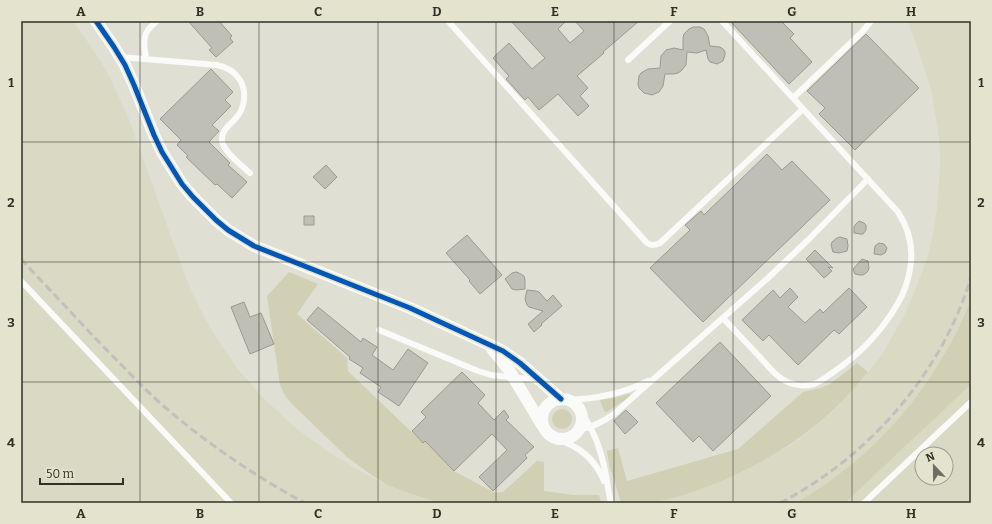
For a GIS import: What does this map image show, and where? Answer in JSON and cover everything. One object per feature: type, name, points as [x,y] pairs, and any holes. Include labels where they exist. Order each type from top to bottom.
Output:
[{"type":"street","points":[[96,21],[120,57],[134,85],[160,146],[172,168],[182,184],[216,220],[228,230],[254,246],[410,308],[503,351],[563,399],[571,401],[582,414],[582,425],[585,429],[571,438],[560,440],[550,436],[543,428],[514,377],[502,360],[488,345]]},
{"type":"street","points":[[543,428],[541,422],[543,411],[546,406],[550,403],[563,399]]},
{"type":"lane","points":[[146,59],[144,41],[146,33],[157,21]]},
{"type":"lane","points":[[448,21],[647,243],[650,244],[657,245],[660,243],[803,109]]},
{"type":"lane","points":[[628,60],[670,21]]},
{"type":"lane","points":[[722,21],[898,212],[903,220],[910,239],[912,259],[908,281],[898,304],[879,331],[858,353],[818,382],[806,385],[792,384],[779,377],[723,318]]},
{"type":"lane","points":[[793,98],[862,32],[871,21]]},
{"type":"lane","points":[[120,57],[217,65],[228,69],[237,76],[243,88],[243,107],[237,117],[225,129],[222,140],[224,148],[250,173]]},
{"type":"lane","points":[[609,496],[603,459],[596,439],[585,429],[600,424],[614,414],[723,318],[788,259],[868,179]]},
{"type":"lane","points":[[21,281],[231,503]]},
{"type":"lane","points":[[379,330],[478,371],[491,375],[530,379],[540,382]]},
{"type":"lane","points":[[563,399],[590,398],[617,393],[637,386],[657,376]]},
{"type":"lane","points":[[864,503],[971,402]]},
{"type":"lane","points":[[555,439],[571,444],[592,460],[602,475],[611,503]]},
{"type":"shaded area","points":[[21,21],[73,21],[96,54],[108,74],[128,117],[193,295],[213,333],[237,368],[265,400],[297,429],[331,454],[388,485],[440,503],[21,503]]},
{"type":"shaded area","points":[[908,21],[971,21],[971,503],[655,503],[696,491],[746,470],[793,444],[834,410],[864,378],[883,353],[904,316],[913,296],[928,256],[933,235],[937,208],[940,149],[932,94]]},
{"type":"shaded area","points":[[289,272],[318,284],[297,314],[347,358],[348,371],[423,443],[425,441],[454,471],[495,493],[503,492],[537,461],[544,462],[544,491],[574,495],[599,495],[601,503],[440,503],[388,485],[347,457],[293,405],[286,397],[280,385],[267,296]]},
{"type":"shaded area","points":[[971,300],[971,384],[845,503],[796,503],[825,485],[852,464],[878,441],[901,416],[941,361]]},
{"type":"shaded area","points":[[857,363],[868,372],[851,392],[813,427],[772,456],[726,479],[689,493],[655,503],[621,503],[609,464],[607,451],[618,448],[627,481],[738,449],[803,392],[828,385]]},
{"type":"shaded area","points":[[628,394],[631,396],[605,413],[600,400]]},
{"type":"shaded area","points":[[562,409],[569,412],[572,419],[569,426],[562,429],[555,426],[552,419],[555,412]]},
{"type":"building","points":[[188,21],[219,21],[232,36],[230,38],[233,42],[216,57],[209,50],[212,48]]},
{"type":"building","points":[[511,21],[566,21],[558,29],[570,43],[584,31],[575,21],[639,21],[577,76],[588,88],[580,96],[589,106],[578,116],[558,94],[539,110],[528,97],[525,100],[506,79],[509,76],[493,58],[509,43],[532,69],[545,58]]},
{"type":"building","points":[[730,21],[781,21],[794,34],[790,38],[812,62],[789,84]]},
{"type":"building","points":[[693,27],[700,27],[704,29],[708,36],[710,46],[720,47],[723,49],[725,55],[723,61],[717,64],[710,62],[706,50],[697,53],[687,52],[686,65],[678,73],[665,74],[663,86],[659,92],[652,95],[644,93],[639,88],[638,84],[641,73],[648,69],[660,68],[661,56],[666,50],[674,48],[683,50],[684,34]]},
{"type":"building","points":[[866,34],[919,88],[855,150],[819,114],[825,108],[807,91]]},
{"type":"building","points":[[211,69],[233,92],[225,100],[231,106],[212,125],[219,131],[209,142],[230,163],[228,165],[247,182],[232,198],[217,184],[215,185],[186,157],[188,156],[177,145],[181,140],[160,119]]},
{"type":"building","points":[[767,154],[782,170],[792,161],[830,200],[703,322],[650,268],[690,230],[685,225],[701,211],[704,215]]},
{"type":"building","points":[[326,165],[337,177],[325,189],[313,177]]},
{"type":"building","points":[[304,216],[314,216],[314,225],[304,225]]},
{"type":"building","points":[[859,221],[866,225],[866,230],[863,234],[854,233],[854,227]]},
{"type":"building","points":[[467,235],[502,275],[480,294],[469,281],[470,280],[446,253]]},
{"type":"building","points":[[840,237],[847,239],[847,251],[839,253],[833,252],[831,245],[832,242]]},
{"type":"building","points":[[879,243],[884,244],[887,248],[885,253],[881,255],[874,254],[875,246]]},
{"type":"building","points":[[815,250],[833,268],[828,267],[832,271],[824,278],[806,259]]},
{"type":"building","points":[[862,259],[868,261],[868,271],[863,275],[855,274],[853,269]]},
{"type":"building","points":[[516,272],[524,276],[525,289],[512,289],[505,279],[512,273]]},
{"type":"building","points":[[790,288],[798,297],[788,307],[805,323],[820,309],[823,313],[849,288],[867,307],[839,334],[834,330],[798,365],[769,335],[763,341],[742,320],[773,290],[780,298]]},
{"type":"building","points":[[527,290],[539,292],[547,301],[553,295],[562,306],[534,332],[528,324],[543,311],[527,305],[525,299]]},
{"type":"building","points":[[244,302],[250,317],[261,313],[274,344],[250,354],[231,307]]},
{"type":"building","points":[[318,307],[361,342],[363,338],[377,347],[372,355],[393,370],[408,349],[428,363],[399,406],[378,392],[381,387],[360,373],[363,368],[349,359],[350,357],[307,320]]},
{"type":"building","points":[[720,342],[771,396],[713,451],[699,436],[693,442],[656,403]]},
{"type":"building","points":[[462,372],[485,395],[478,403],[494,420],[504,410],[509,417],[506,420],[534,447],[525,455],[527,458],[493,491],[479,477],[507,450],[492,434],[454,471],[425,441],[423,443],[412,431],[426,417],[421,412]]},
{"type":"building","points":[[626,410],[638,422],[625,434],[614,421]]},
{"type":"railway","points":[[21,259],[94,337],[160,403],[194,431],[230,457],[305,503]]},
{"type":"railway","points":[[780,503],[813,484],[843,462],[872,437],[898,409],[921,379],[941,346],[958,312],[971,277]]},
{"type":"cycle path","points":[[96,21],[125,65],[162,152],[182,184],[193,197],[228,230],[254,246],[410,308],[503,351],[520,363],[561,399]]}]
